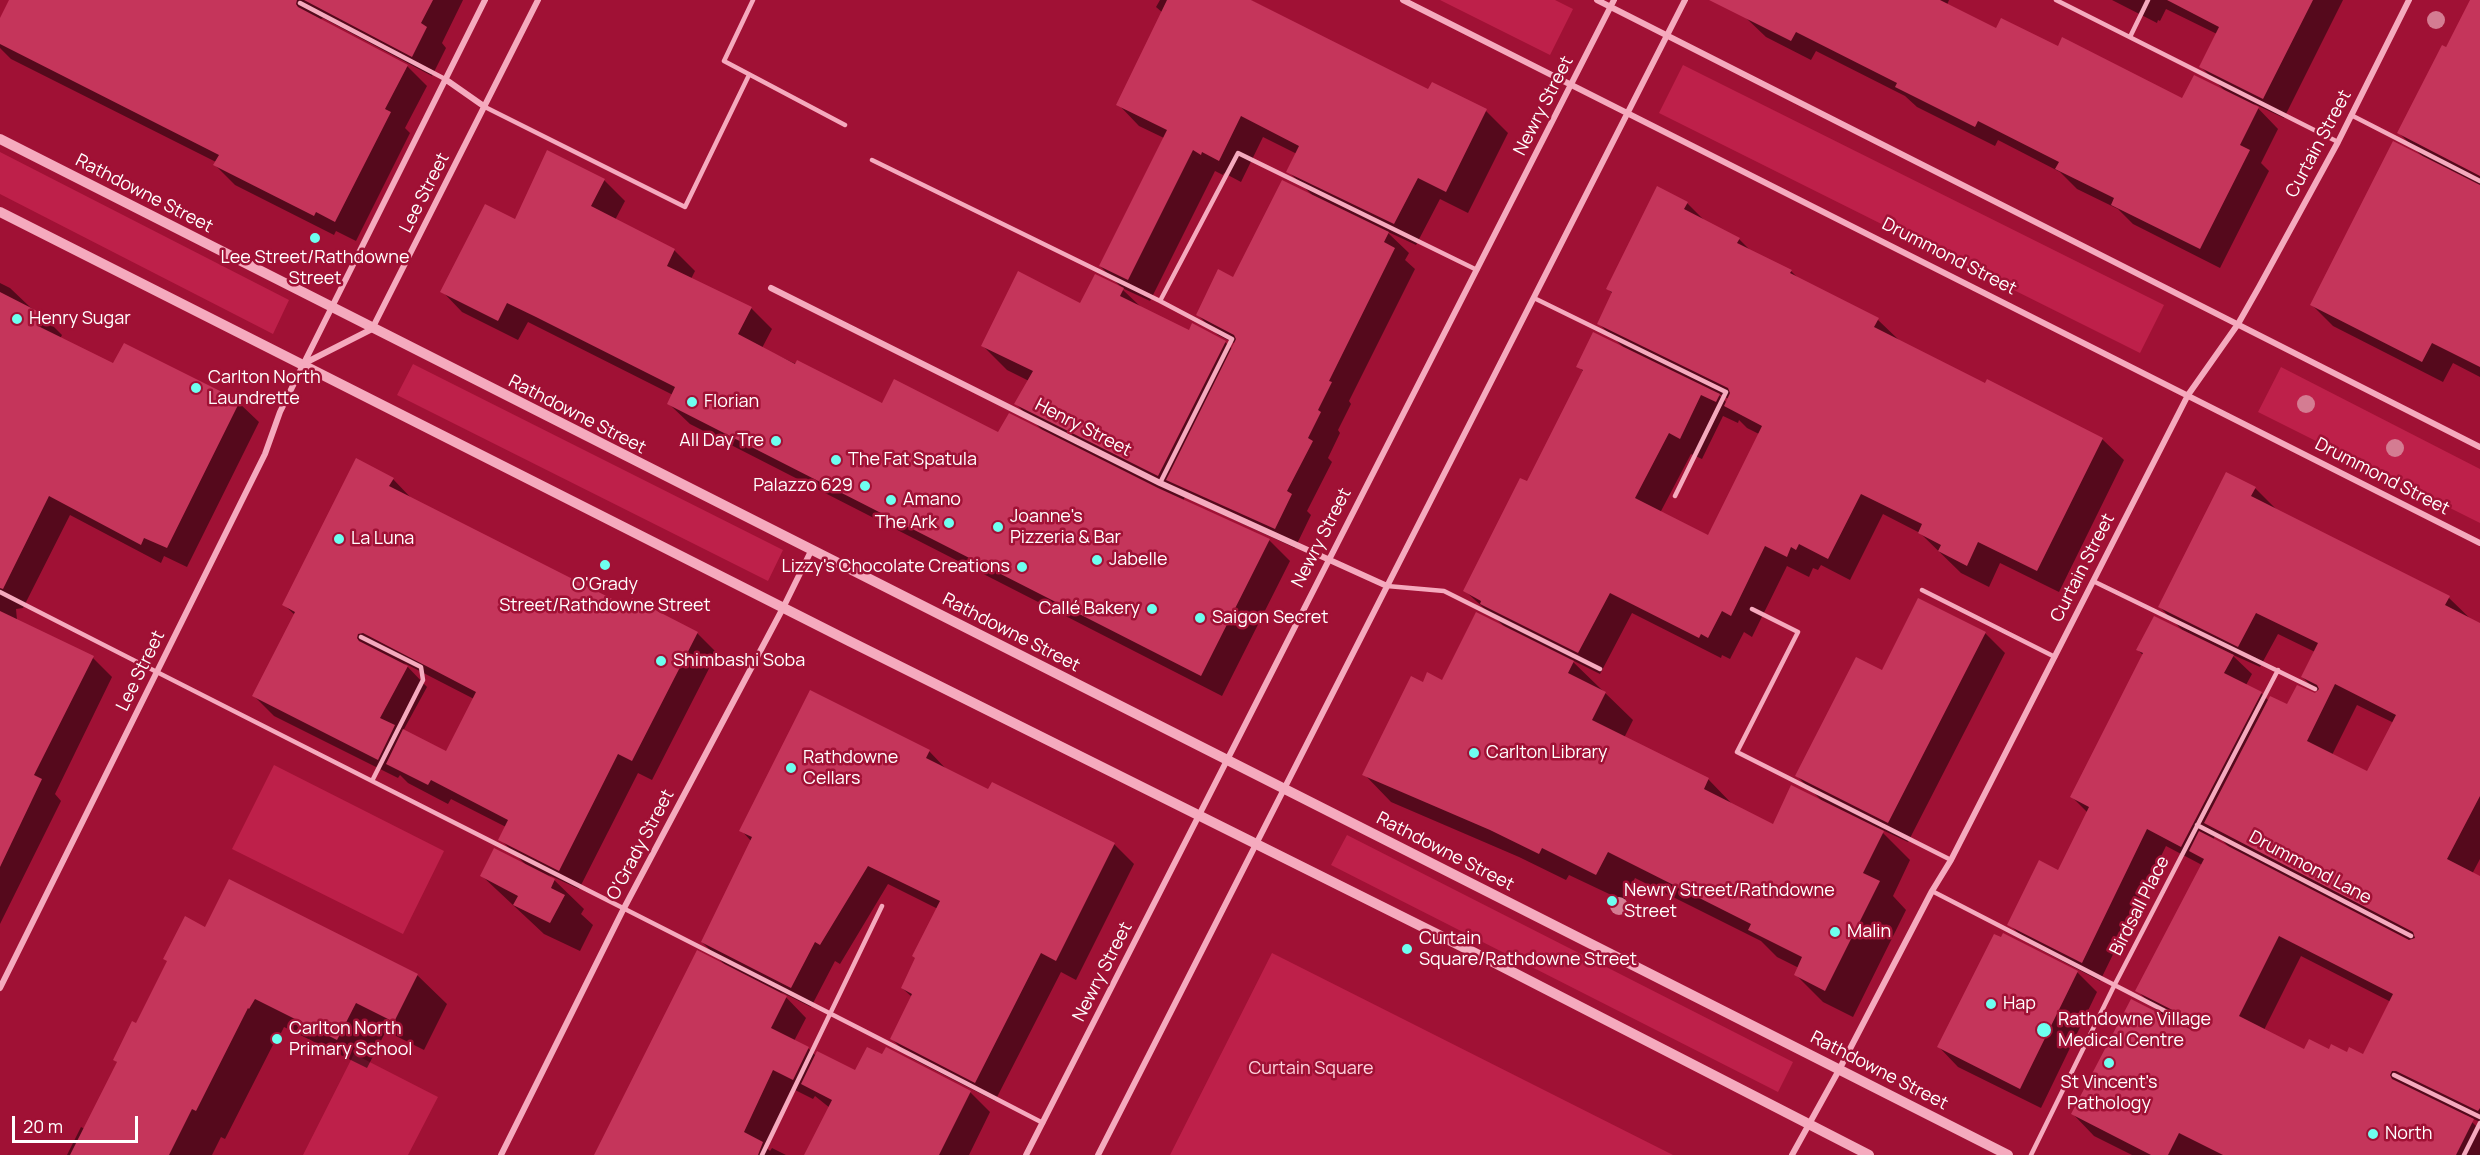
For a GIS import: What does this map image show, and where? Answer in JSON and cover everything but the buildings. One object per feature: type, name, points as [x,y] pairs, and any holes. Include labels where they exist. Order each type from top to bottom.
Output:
[{"type":"street","name":"Lee Street","points":[[0,988],[265,454],[280,412],[303,364],[485,0]]},
{"type":"street","name":"Lee Street","points":[[372,329],[538,0]]},
{"type":"street","name":"Drummond Street","points":[[1403,0],[2480,543]]},
{"type":"street","points":[[1597,0],[1612,3],[1667,34],[2480,447]]},
{"type":"street","points":[[1098,1155],[1685,0]]},
{"type":"street","name":"Curtain Street","points":[[1792,1155],[1932,891],[1951,860],[2188,395],[2238,324],[2338,142],[2409,0]]},
{"type":"street","name":"Newry Street","points":[[1026,1155],[1612,3]]},
{"type":"street","points":[[446,80],[485,107]]},
{"type":"street","name":"Rathdowne Street","points":[[0,140],[2008,1155]]},
{"type":"street","points":[[0,212],[783,608],[1513,972],[1869,1155]]},
{"type":"street","name":"Henry Street","points":[[771,288],[1160,483],[1387,586]]},
{"type":"street","points":[[303,364],[372,329]]},
{"type":"street","name":"O'Grady Street","points":[[501,1155],[623,910],[811,551]]},
{"type":"lane","points":[[753,0],[724,61],[845,124]]},
{"type":"lane","points":[[2056,0],[2338,142]]},
{"type":"lane","points":[[2130,37],[2148,0]]},
{"type":"lane","points":[[300,3],[446,80]]},
{"type":"lane","points":[[485,107],[685,207],[749,75]]},
{"type":"lane","points":[[2351,116],[2480,181]]},
{"type":"lane","points":[[1160,301],[1238,153],[1477,270]]},
{"type":"lane","points":[[872,160],[1160,301],[1232,339],[1160,483]]},
{"type":"lane","points":[[1534,298],[1726,392],[1675,496]]},
{"type":"lane","points":[[2093,581],[2315,689]]},
{"type":"lane","points":[[1387,586],[1444,591],[1600,669]]},
{"type":"lane","points":[[1922,590],[2055,657]]},
{"type":"lane","points":[[0,592],[1043,1123]]},
{"type":"lane","points":[[1752,609],[1798,632],[1737,752],[1951,860]]},
{"type":"lane","points":[[361,637],[420,667],[423,680],[372,781]]},
{"type":"lane","name":"Birdsall Place","points":[[2031,1155],[2114,986],[2278,670]]},
{"type":"lane","name":"Drummond Lane","points":[[2197,825],[2411,936]]},
{"type":"lane","points":[[1932,891],[2196,1027]]},
{"type":"lane","points":[[762,1155],[832,1014],[882,906]]},
{"type":"lane","points":[[2394,1075],[2480,1117]]},
{"type":"lane","points":[[2464,1155],[2480,1123]]},
{"type":"green space","points":[[1440,0],[1555,0],[1573,9],[1550,55]]},
{"type":"green space","points":[[1683,65],[2164,305],[2140,353],[1659,113]]},
{"type":"green space","points":[[0,152],[289,300],[273,334],[0,194]]},
{"type":"green space","points":[[413,364],[783,550],[768,581],[397,395]]},
{"type":"green space","points":[[2281,367],[2480,469],[2480,523],[2258,412]]},
{"type":"green space","points":[[274,765],[444,851],[403,934],[232,849]]},
{"type":"green space","points":[[1347,835],[1793,1062],[1778,1092],[1331,865]]},
{"type":"green space","name":"Curtain Square","points":[[1272,953],[1673,1155],[1170,1155]]},
{"type":"green space","points":[[354,1054],[438,1097],[408,1155],[303,1155]]},
{"type":"place","name":"Lee Street/Rathdowne Street","points":[[315,238]]},
{"type":"place","name":"Henry Sugar","points":[[17,319]]},
{"type":"place","name":"Carlton North Laundrette","points":[[196,388]]},
{"type":"place","name":"Florian","points":[[692,402]]},
{"type":"place","name":"All Day Tre","points":[[776,441]]},
{"type":"place","name":"The Fat Spatula","points":[[836,460]]},
{"type":"place","name":"Palazzo 629","points":[[865,486]]},
{"type":"place","name":"Amano","points":[[891,500]]},
{"type":"place","name":"The Ark","points":[[949,523]]},
{"type":"place","name":"Joanne's Pizzeria & Bar","points":[[998,527]]},
{"type":"place","name":"La Luna","points":[[339,539]]},
{"type":"place","name":"Jabelle","points":[[1097,560]]},
{"type":"place","name":"O'Grady Street/Rathdowne Street","points":[[605,565]]},
{"type":"place","name":"Lizzy's Chocolate Creations","points":[[1022,567]]},
{"type":"place","name":"Callé Bakery","points":[[1152,609]]},
{"type":"place","name":"Saigon Secret","points":[[1200,618]]},
{"type":"place","name":"Shimbashi Soba","points":[[661,661]]},
{"type":"place","name":"Carlton Library","points":[[1474,753]]},
{"type":"place","name":"Rathdowne Cellars","points":[[791,768]]},
{"type":"place","name":"Newry Street/Rathdowne Street","points":[[1612,901]]},
{"type":"place","name":"Malin","points":[[1835,932]]},
{"type":"place","name":"Curtain Square/Rathdowne Street","points":[[1407,949]]},
{"type":"place","name":"Hap","points":[[1991,1004]]},
{"type":"place","name":"Rathdowne Village Medical Centre","points":[[2044,1030]]},
{"type":"place","name":"Carlton North Primary School","points":[[277,1039]]},
{"type":"place","name":"St Vincent's Pathology","points":[[2109,1063]]},
{"type":"place","name":"North","points":[[2373,1134]]}]
